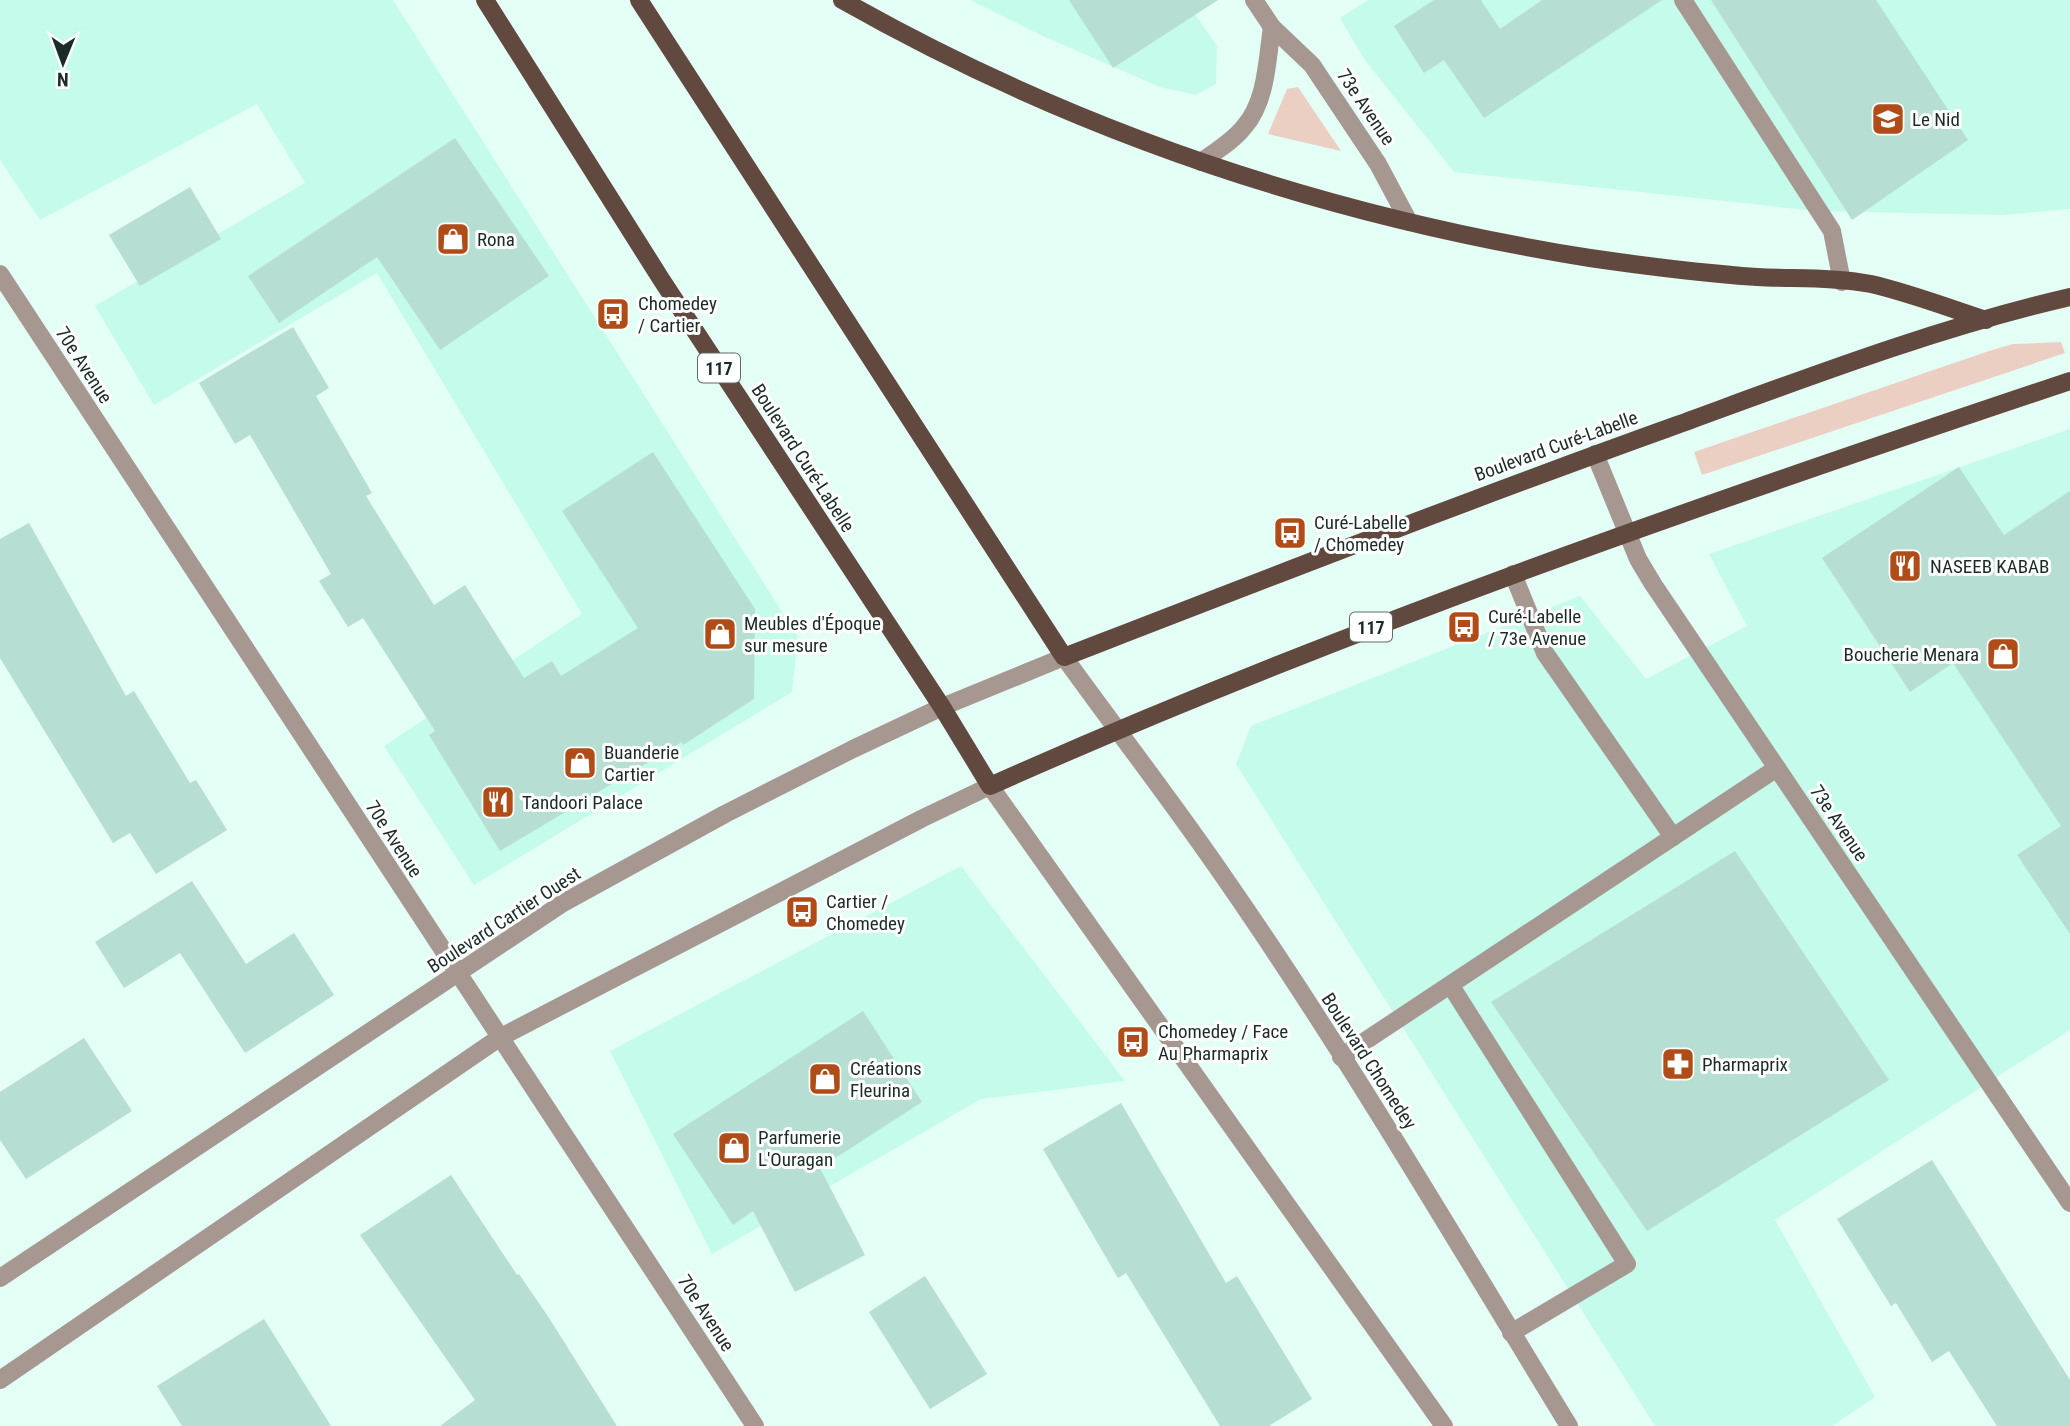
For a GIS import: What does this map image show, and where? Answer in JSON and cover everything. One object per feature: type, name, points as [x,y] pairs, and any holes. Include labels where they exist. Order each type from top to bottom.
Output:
[{"type":"main road","name":"Boulevard Curé-Labelle","points":[[485,0],[661,279],[942,707],[990,786]]},
{"type":"main road","points":[[639,0],[1064,657]]},
{"type":"main road","points":[[842,0],[1016,89],[1201,162],[1280,188],[1409,222],[1538,249],[1640,265],[1730,275],[1870,284],[1986,320]]},
{"type":"main road","name":"Boulevard Curé-Labelle","points":[[1064,657],[1344,547],[1595,454],[1868,357],[2070,297]]},
{"type":"main road","name":"117","points":[[990,786],[1117,730],[1513,574],[2070,381]]},
{"type":"street","name":"73e Avenue","points":[[1254,0],[1272,27],[1312,65],[1378,164],[1409,222]]},
{"type":"street","points":[[1683,0],[1832,231],[1842,282]]},
{"type":"street","points":[[1201,162],[1237,135],[1253,113],[1265,76],[1272,27]]},
{"type":"street","name":"70e Avenue","points":[[0,275],[755,1426]]},
{"type":"street","name":"73e Avenue","points":[[1595,454],[1653,584],[2070,1203]]},
{"type":"street","points":[[1513,574],[1545,653],[1672,837]]},
{"type":"street","name":"Boulevard Cartier Ouest","points":[[0,1278],[563,903],[820,766],[942,707],[1064,657]]},
{"type":"street","points":[[1064,657],[1117,730]]},
{"type":"street","name":"Boulevard Chomedey","points":[[1117,730],[1226,880],[1388,1128],[1569,1426]]},
{"type":"street","points":[[1340,1057],[1777,768]]},
{"type":"street","points":[[0,1380],[499,1038],[990,786],[1444,1426]]},
{"type":"street","points":[[1451,986],[1628,1264],[1511,1333]]},
{"type":"shaded area","points":[[0,0],[393,0],[798,637],[792,692],[474,885],[384,746],[582,614],[377,273],[154,405],[95,306],[305,183],[257,104],[40,220],[0,160]]},
{"type":"shaded area","points":[[970,0],[1185,0],[1217,46],[1216,84],[1196,95],[1160,87],[1045,37]]},
{"type":"shaded area","points":[[1368,0],[2070,0],[2070,209],[2002,215],[1816,211],[1454,172],[1364,59],[1340,18]]},
{"type":"shaded area","points":[[1298,87],[1341,151],[1268,134],[1287,89]]},
{"type":"shaded area","points":[[2061,342],[2065,353],[1702,475],[1694,452],[1989,351],[2013,344]]},
{"type":"shaded area","points":[[2070,429],[2070,1030],[1775,1220],[1875,1397],[1832,1426],[1655,1426],[1236,764],[1251,726],[1580,596],[1646,679],[1747,626],[1709,554]]},
{"type":"shaded area","points":[[961,866],[1125,1081],[981,1099],[712,1254],[610,1051]]},
{"type":"building","points":[[1069,0],[1218,0],[1113,68]]},
{"type":"building","points":[[1434,0],[1481,0],[1500,29],[1542,0],[1662,0],[1484,118],[1444,60],[1424,73],[1394,26]]},
{"type":"building","points":[[1711,0],[1876,0],[1968,140],[1852,220]]},
{"type":"building","points":[[455,138],[549,276],[440,350],[377,257],[279,323],[248,276]]},
{"type":"building","points":[[190,187],[221,239],[140,286],[109,235]]},
{"type":"building","points":[[293,327],[329,388],[316,396],[372,493],[366,496],[434,605],[465,585],[524,678],[552,661],[561,676],[638,628],[562,511],[653,452],[755,609],[754,699],[683,745],[682,742],[500,851],[429,735],[435,731],[363,618],[348,627],[319,581],[331,574],[250,435],[235,444],[199,383]]},
{"type":"building","points":[[1959,467],[2004,535],[2070,491],[2070,934],[2017,855],[2061,826],[1953,663],[1910,692],[1822,558]]},
{"type":"building","points":[[29,523],[126,696],[134,691],[190,783],[196,780],[227,830],[156,874],[130,833],[113,843],[0,658],[0,539]]},
{"type":"building","points":[[1735,851],[1889,1080],[1647,1231],[1491,1002]]},
{"type":"building","points":[[192,881],[246,964],[294,933],[334,995],[245,1053],[180,953],[124,988],[95,942]]},
{"type":"building","points":[[863,1011],[922,1102],[820,1168],[865,1255],[795,1292],[753,1211],[733,1225],[673,1134]]},
{"type":"building","points":[[84,1038],[132,1111],[26,1179],[0,1140],[0,1092]]},
{"type":"building","points":[[1121,1103],[1226,1283],[1237,1276],[1312,1399],[1269,1426],[1220,1426],[1126,1273],[1118,1278],[1043,1149]]},
{"type":"building","points":[[1932,1160],[2070,1380],[2070,1426],[1997,1426],[1949,1351],[1932,1362],[1896,1303],[1891,1306],[1837,1219]]},
{"type":"building","points":[[451,1175],[549,1318],[617,1426],[440,1426],[475,1400],[360,1235]]},
{"type":"building","points":[[925,1276],[987,1374],[930,1409],[869,1312]]},
{"type":"building","points":[[264,1319],[331,1426],[182,1426],[157,1386]]},
{"type":"place","name":"Le Nid","points":[[1888,119]]},
{"type":"place","name":"Rona","points":[[453,239]]},
{"type":"place","name":"Chomedey / Cartier","points":[[613,314]]},
{"type":"place","name":"Curé-Labelle / Chomedey","points":[[1290,533]]},
{"type":"place","name":"NASEEB KABAB","points":[[1905,566]]},
{"type":"place","name":"Curé-Labelle / 73e Avenue","points":[[1464,627]]},
{"type":"place","name":"Meubles d'Époque sur mesure","points":[[720,634]]},
{"type":"place","name":"Boucherie Menara","points":[[2003,654]]},
{"type":"place","name":"Buanderie Cartier","points":[[580,763]]},
{"type":"place","name":"Tandoori Palace","points":[[498,802]]},
{"type":"place","name":"Cartier / Chomedey","points":[[802,912]]},
{"type":"place","name":"Chomedey / Face Au Pharmaprix","points":[[1133,1042]]},
{"type":"place","name":"Pharmaprix","points":[[1678,1064]]},
{"type":"place","name":"Créations Fleurina","points":[[825,1079]]},
{"type":"place","name":"Parfumerie L'Ouragan","points":[[734,1148]]}]
